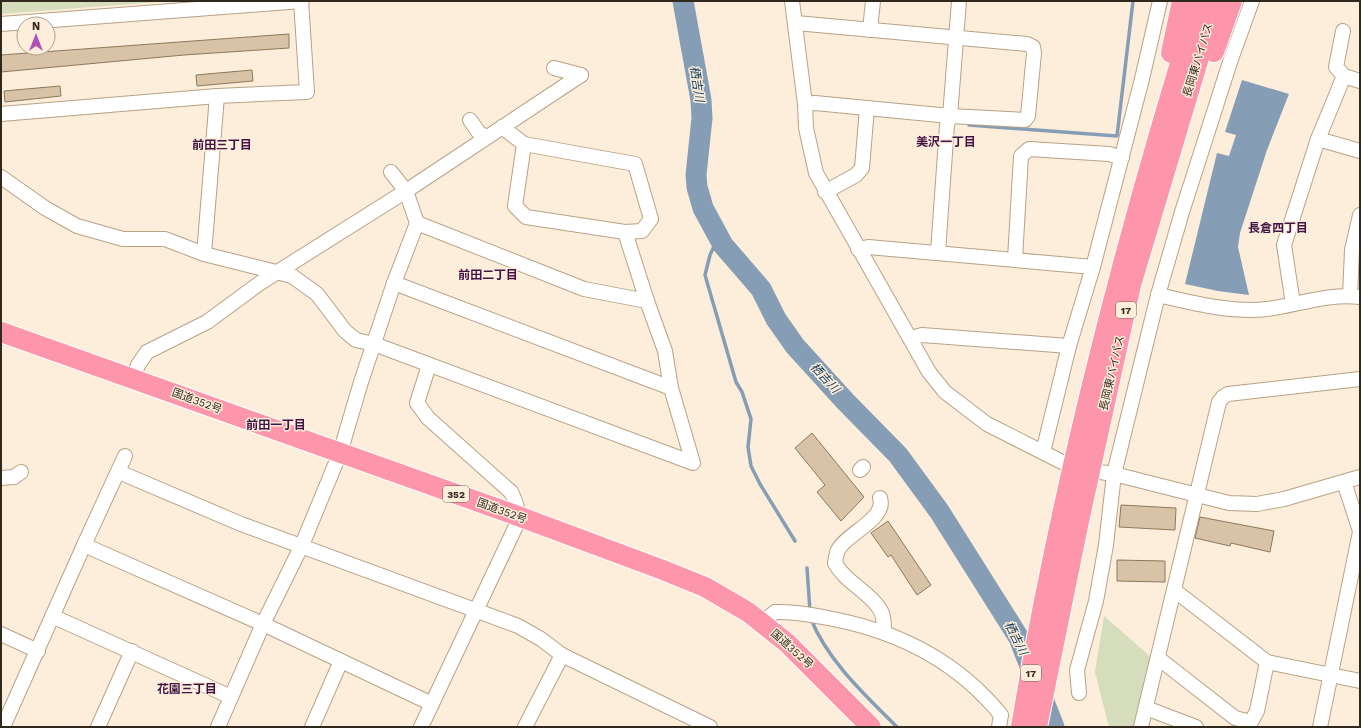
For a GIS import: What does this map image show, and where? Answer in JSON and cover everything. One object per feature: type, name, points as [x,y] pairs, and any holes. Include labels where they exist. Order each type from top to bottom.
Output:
[{"type":"highway","name":"17","points":[[1149,167],[1182,1]]},
{"type":"highway","name":"長岡東バイパス","points":[[1037,727],[1049,621],[1097,365],[1149,167],[1199,1]]},
{"type":"highway","name":"長岡東バイパス","points":[[1021,727],[1115,362],[1131,285],[1216,1]]},
{"type":"highway","name":"17","points":[[1115,362],[1192,113],[1232,1]]},
{"type":"highway","name":"国道352号","points":[[1,332],[518,516],[705,587],[748,612],[762,623],[808,663],[871,727]]},
{"type":"street","points":[[1,24],[301,1],[307,92],[217,96],[1,114]]},
{"type":"street","points":[[792,1],[796,23],[810,150],[816,173],[825,192],[911,338],[929,372],[945,392],[996,430],[1062,462]]},
{"type":"street","points":[[870,30],[873,1]]},
{"type":"street","points":[[938,252],[947,125],[950,116],[960,1]]},
{"type":"street","points":[[1043,452],[1070,346],[1122,158],[1160,1]]},
{"type":"street","points":[[1079,693],[1077,670],[1096,601],[1104,559],[1107,473],[1200,154],[1252,1]]},
{"type":"street","points":[[796,23],[1026,44],[1033,47],[1034,52],[1028,116],[1025,120],[1019,121],[950,116],[815,103],[805,104]]},
{"type":"street","points":[[1343,31],[1336,67],[1344,76],[1360,80]]},
{"type":"street","points":[[133,378],[138,365],[147,352],[207,322],[279,271],[406,191],[581,75],[554,68]]},
{"type":"street","points":[[1293,304],[1284,245],[1318,139],[1344,76]]},
{"type":"street","points":[[204,254],[217,96]]},
{"type":"street","points":[[825,192],[856,175],[862,168],[867,108]]},
{"type":"street","points":[[470,120],[479,133],[487,137]]},
{"type":"street","points":[[502,127],[524,144],[635,164],[651,218],[642,231],[625,232],[526,217],[516,206],[524,144]]},
{"type":"street","points":[[1318,139],[1360,151]]},
{"type":"street","points":[[1015,259],[1021,156],[1028,149],[1109,154],[1122,158]]},
{"type":"street","points":[[218,727],[263,624],[302,545],[340,453],[394,283],[417,223],[406,191],[390,172]]},
{"type":"street","points":[[1,177],[45,208],[77,226],[123,239],[165,239],[204,254],[241,264],[279,271],[301,280],[317,294],[345,331],[356,340],[374,344],[693,463],[671,388],[665,351],[625,232]]},
{"type":"street","points":[[1158,295],[1186,302],[1244,310],[1267,309],[1323,298],[1355,296],[1352,250],[1360,215]]},
{"type":"street","points":[[417,223],[584,289],[647,301]]},
{"type":"street","points":[[858,249],[868,247],[938,252],[1093,267]]},
{"type":"street","points":[[394,283],[671,388]]},
{"type":"street","points":[[911,338],[922,335],[1070,346]]},
{"type":"street","points":[[421,727],[516,526],[518,516],[518,504],[511,492],[428,418],[417,403],[429,365]]},
{"type":"street","points":[[1141,727],[1219,402],[1223,397],[1235,393],[1360,379]]},
{"type":"street","points":[[3,727],[125,456]]},
{"type":"street","points":[[1,478],[14,477],[21,472]]},
{"type":"street","points":[[119,472],[241,524],[302,545],[518,626],[541,638],[562,654],[710,727]]},
{"type":"street","points":[[1107,473],[1228,503],[1257,504],[1284,499],[1360,476]]},
{"type":"street","points":[[1320,727],[1360,531],[1344,482]]},
{"type":"street","points":[[880,498],[882,504],[881,509],[876,516],[842,543],[836,552],[835,562],[845,575],[880,608],[883,616],[884,632]]},
{"type":"street","points":[[84,545],[263,624],[432,704]]},
{"type":"street","points":[[1174,590],[1267,662],[1360,681]]},
{"type":"street","points":[[762,623],[775,612],[810,615],[884,632],[918,646],[960,674],[985,696],[1001,715],[999,727]]},
{"type":"street","points":[[52,616],[231,696]]},
{"type":"street","points":[[1,634],[38,651]]},
{"type":"street","points":[[98,727],[132,651]]},
{"type":"street","points":[[530,725],[562,654]]},
{"type":"street","points":[[1158,658],[1235,718],[1251,722],[1257,711],[1267,662]]},
{"type":"street","points":[[312,727],[341,661]]},
{"type":"street","points":[[1146,708],[1196,727]]},
{"type":"green space","points":[[1,1],[171,1],[1,14]]},
{"type":"green space","points":[[1104,616],[1152,658],[1135,727],[1109,727],[1095,672]]},
{"type":"water","points":[[1242,80],[1289,94],[1267,150],[1240,233],[1238,247],[1249,295],[1218,291],[1185,284],[1217,153],[1229,156],[1236,135],[1225,132]]},
{"type":"building","points":[[289,34],[289,48],[184,55],[1,72],[1,55],[16,54],[16,56],[56,56],[56,51]]},
{"type":"building","points":[[252,70],[253,81],[197,86],[196,75]]},
{"type":"building","points":[[60,86],[61,96],[5,102],[4,91]]},
{"type":"building","points":[[812,433],[864,497],[841,521],[817,492],[825,485],[795,448]]},
{"type":"building","points":[[1121,505],[1176,508],[1175,530],[1119,527]]},
{"type":"building","points":[[1200,517],[1274,531],[1270,552],[1231,543],[1230,546],[1195,538]]},
{"type":"building","points":[[888,521],[931,585],[917,595],[891,555],[888,557],[871,533]]},
{"type":"building","points":[[1117,560],[1165,561],[1165,582],[1117,581]]},
{"type":"waterway","name":"栖吉川","points":[[683,1],[701,100],[702,118],[696,175],[697,187],[703,208],[723,245],[761,289],[776,319],[795,346],[845,401],[898,455],[939,511],[1019,638],[1054,727]]},
{"type":"waterway","points":[[969,125],[1117,136],[1133,1]]},
{"type":"waterway","points":[[717,232],[716,242],[710,255],[705,275],[736,382],[742,392],[751,419],[748,447],[751,466],[760,484],[795,541]]},
{"type":"waterway","points":[[807,568],[810,611]]},
{"type":"waterway","points":[[811,619],[827,649],[848,677],[897,727]]},
{"type":"district","name":"美沢一丁目","points":[[946,142]]},
{"type":"district","name":"前田三丁目","points":[[222,145]]},
{"type":"district","name":"長倉四丁目","points":[[1278,228]]},
{"type":"district","name":"前田二丁目","points":[[488,275]]},
{"type":"district","name":"前田一丁目","points":[[276,425]]},
{"type":"district","name":"花園三丁目","points":[[187,689]]}]
